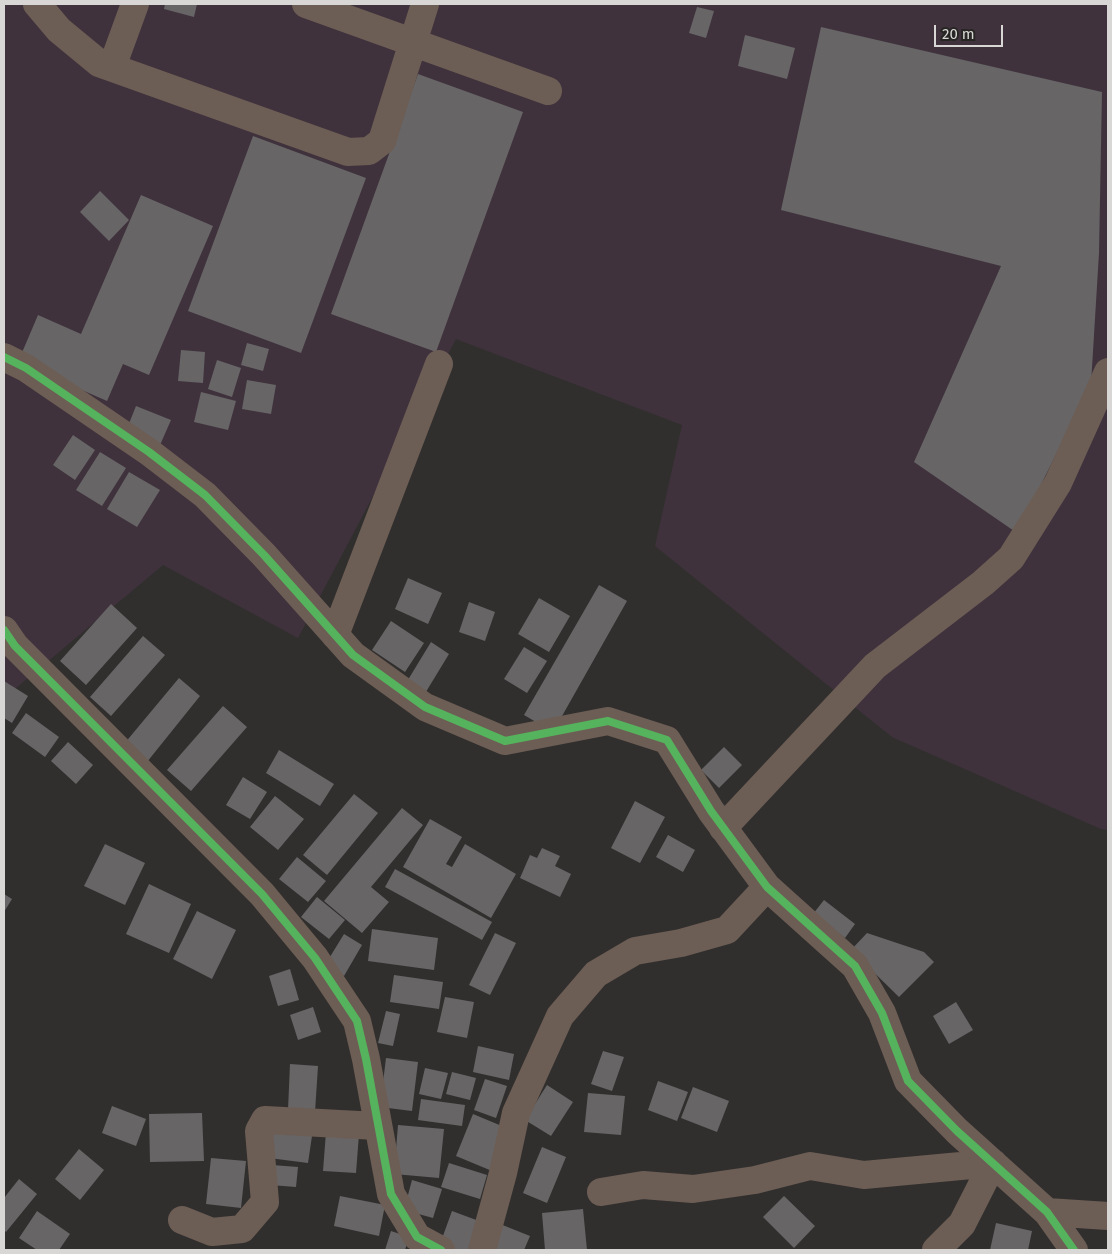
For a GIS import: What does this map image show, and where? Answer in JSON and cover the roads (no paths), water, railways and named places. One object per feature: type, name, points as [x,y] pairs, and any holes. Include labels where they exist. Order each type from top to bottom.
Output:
[{"type":"street","points":[[38,4],[59,30],[99,63],[348,152],[369,151],[382,140],[425,4]]},
{"type":"street","points":[[112,67],[135,4]]},
{"type":"street","points":[[306,4],[412,44],[548,91]]},
{"type":"street","points":[[4,357],[34,373],[149,452],[205,495],[264,555],[353,655],[425,707],[505,741],[608,721],[667,740],[723,828],[767,887],[855,966],[882,1013],[908,1081],[1047,1212],[1074,1250]]},
{"type":"street","points":[[335,635],[439,364]]},
{"type":"street","points":[[723,828],[875,666],[983,583],[1011,558],[1058,483],[1108,372]]},
{"type":"street","points":[[4,630],[15,646],[262,894],[315,958],[356,1021],[366,1059],[391,1194],[417,1237],[441,1250]]},
{"type":"street","points":[[482,1250],[503,1173],[516,1113],[560,1016],[596,974],[635,951],[680,943],[727,930],[767,887]]},
{"type":"street","points":[[182,1220],[212,1232],[242,1229],[265,1202],[259,1131],[265,1120],[377,1126]]},
{"type":"street","points":[[601,1192],[643,1185],[694,1188],[755,1180],[810,1166],[864,1175],[993,1163]]},
{"type":"street","points":[[936,1250],[962,1224],[993,1163]]},
{"type":"street","points":[[1047,1212],[1108,1216]]}]
